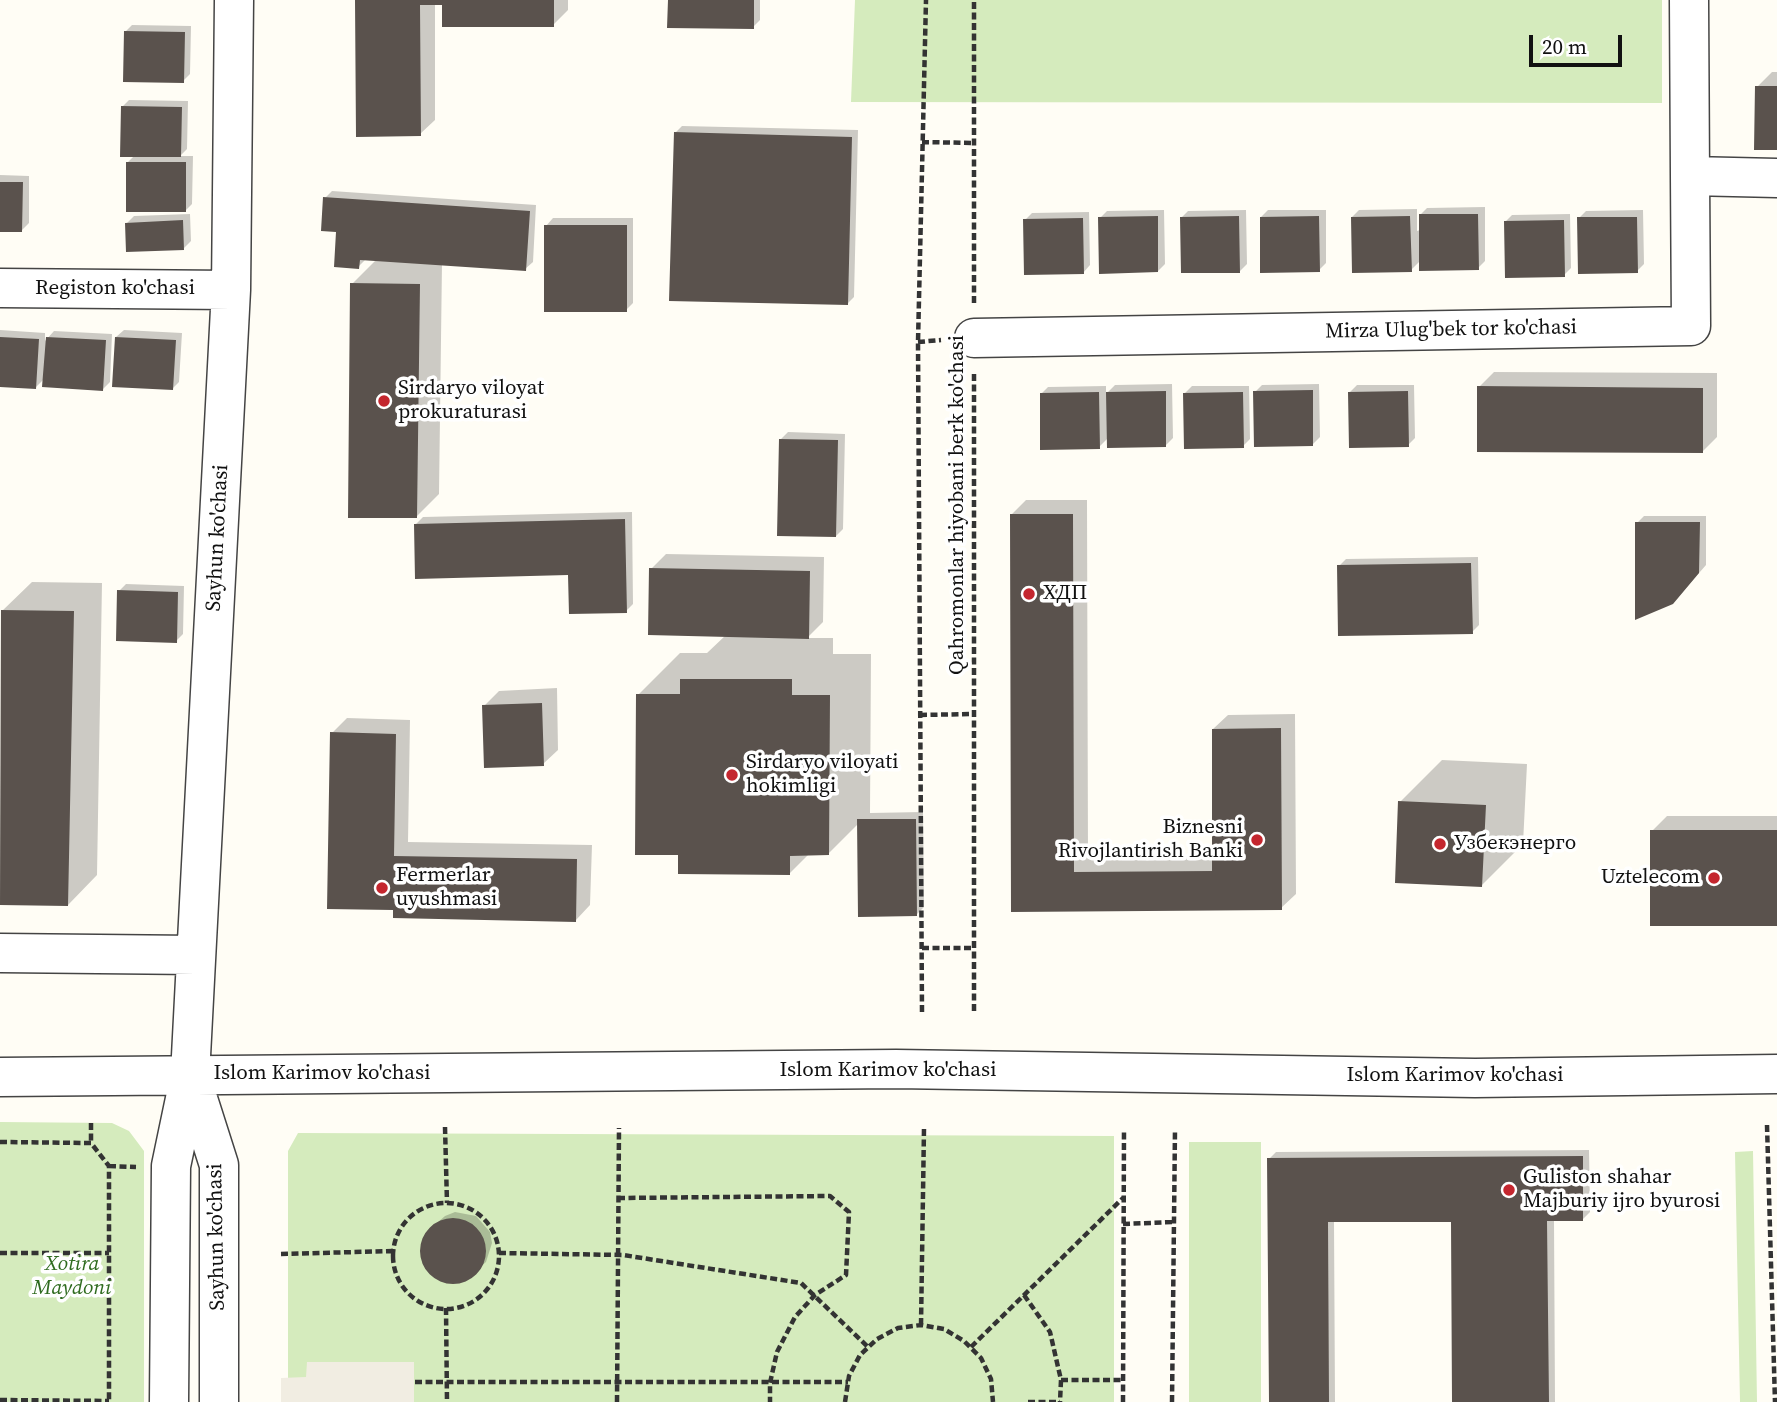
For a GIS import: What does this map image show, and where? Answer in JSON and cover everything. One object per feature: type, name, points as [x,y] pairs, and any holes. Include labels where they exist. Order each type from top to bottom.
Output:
[{"type":"street","name":"Sayhun ko'chasi","points":[[169,1402],[171,1166],[190,1075],[231,290],[234,0]]},
{"type":"street","points":[[1689,0],[1690,176],[1777,177]]},
{"type":"street","name":"Mirza Ulug'bek tor ko'chasi","points":[[974,338],[1690,326],[1690,176]]},
{"type":"street","name":"Registon ko'chasi","points":[[0,288],[231,290]]},
{"type":"street","points":[[0,953],[196,955]]},
{"type":"street","name":"Islom Karimov ko'chasi","points":[[0,1077],[896,1069],[1475,1078],[1777,1074]]},
{"type":"street","name":"Sayhun ko'chasi","points":[[190,1075],[219,1165],[219,1402]]},
{"type":"path","points":[[922,1012],[918,342],[926,0]]},
{"type":"path","name":"Qahromonlar hiyobani berk ko'chasi","points":[[974,0],[974,1011]]},
{"type":"path","points":[[922,142],[974,143]]},
{"type":"path","points":[[920,715],[974,714]]},
{"type":"path","points":[[922,948],[973,948]]},
{"type":"path","points":[[0,1400],[110,1401],[109,1166],[91,1143],[91,1123]]},
{"type":"path","points":[[1767,1125],[1775,1402]]},
{"type":"path","points":[[445,1127],[447,1203]]},
{"type":"path","points":[[617,1402],[619,1128]]},
{"type":"path","points":[[921,1325],[924,1128]]},
{"type":"path","points":[[1123,1402],[1124,1129]]},
{"type":"path","points":[[1172,1402],[1175,1129]]},
{"type":"path","points":[[0,1142],[91,1143]]},
{"type":"path","points":[[109,1166],[136,1167]]},
{"type":"path","points":[[618,1198],[830,1196],[849,1212],[846,1275],[815,1296],[794,1317],[777,1352],[770,1382],[770,1402]]},
{"type":"path","points":[[971,1347],[1124,1198]]},
{"type":"path","points":[[447,1203],[463,1206],[478,1214],[490,1226],[499,1253],[495,1276],[486,1291],[471,1303],[454,1308],[437,1308],[419,1302],[406,1290],[397,1275],[395,1240],[403,1225],[415,1213],[430,1205],[447,1203]]},
{"type":"path","points":[[1123,1224],[1174,1222]]},
{"type":"path","points":[[281,1254],[394,1251]]},
{"type":"path","points":[[0,1253],[109,1253]]},
{"type":"path","points":[[499,1253],[618,1255],[801,1283],[868,1347]]},
{"type":"path","points":[[1024,1296],[1050,1332],[1061,1380],[1060,1402],[1028,1402]]},
{"type":"path","points":[[446,1308],[447,1402]]},
{"type":"path","points":[[845,1402],[848,1382],[859,1355],[877,1339],[898,1328],[921,1325],[944,1329],[971,1347],[981,1358],[991,1379],[993,1402]]},
{"type":"path","points":[[1061,1380],[1123,1380]]},
{"type":"path","points":[[415,1382],[848,1382]]},
{"type":"green space","points":[[855,0],[1662,0],[1662,103],[851,102]]},
{"type":"green space","name":"Xotira Maydoni","points":[[0,1122],[112,1123],[129,1131],[144,1151],[144,1402],[0,1402]]},
{"type":"green space","points":[[298,1133],[1114,1136],[1114,1402],[288,1402],[288,1151]]},
{"type":"green space","points":[[1189,1142],[1261,1142],[1261,1402],[1189,1402]]},
{"type":"green space","points":[[1753,1151],[1757,1402],[1740,1402],[1735,1152]]},
{"type":"shaded area","points":[[307,1362],[414,1362],[414,1402],[281,1402],[281,1378],[306,1377]]},
{"type":"building","points":[[355,0],[554,0],[554,27],[442,27],[442,5],[420,5],[421,136],[356,137]]},
{"type":"building","points":[[668,0],[754,0],[754,29],[667,28]]},
{"type":"building","points":[[124,31],[185,32],[184,83],[123,82]]},
{"type":"building","points":[[1755,86],[1777,86],[1777,150],[1754,150]]},
{"type":"building","points":[[121,106],[182,107],[181,157],[120,157]]},
{"type":"building","points":[[674,132],[852,137],[848,305],[669,301]]},
{"type":"building","points":[[126,162],[186,162],[186,212],[126,212]]},
{"type":"building","points":[[0,182],[23,182],[22,232],[0,232]]},
{"type":"building","points":[[323,197],[530,211],[526,271],[360,260],[359,269],[334,267],[336,232],[321,231]]},
{"type":"building","points":[[1419,214],[1478,214],[1479,270],[1419,271]]},
{"type":"building","points":[[1158,216],[1158,272],[1099,274],[1098,217]]},
{"type":"building","points":[[1239,216],[1240,273],[1181,273],[1180,217]]},
{"type":"building","points":[[1319,216],[1320,272],[1260,273],[1260,217]]},
{"type":"building","points":[[1410,216],[1412,272],[1352,273],[1351,217]]},
{"type":"building","points":[[1577,217],[1637,217],[1638,273],[1578,274]]},
{"type":"building","points":[[1083,218],[1084,274],[1024,275],[1023,219]]},
{"type":"building","points":[[183,220],[184,250],[126,252],[125,223]]},
{"type":"building","points":[[1564,220],[1565,277],[1505,278],[1504,221]]},
{"type":"building","points":[[544,225],[627,225],[627,312],[544,312]]},
{"type":"building","name":"Sirdaryo viloyat prokuraturasi","points":[[350,283],[420,284],[417,518],[348,518]]},
{"type":"building","points":[[0,337],[39,339],[36,389],[0,387]]},
{"type":"building","points":[[46,337],[106,340],[103,391],[42,387]]},
{"type":"building","points":[[115,337],[176,340],[173,390],[112,387]]},
{"type":"building","points":[[1477,386],[1703,388],[1703,453],[1477,452]]},
{"type":"building","points":[[1313,390],[1313,446],[1254,447],[1253,391]]},
{"type":"building","points":[[1166,391],[1166,447],[1107,448],[1106,392]]},
{"type":"building","points":[[1408,391],[1409,447],[1349,448],[1348,392]]},
{"type":"building","points":[[1099,392],[1100,449],[1040,450],[1040,393]]},
{"type":"building","points":[[1243,392],[1244,448],[1184,449],[1183,393]]},
{"type":"building","points":[[779,439],[838,440],[836,537],[777,536]]},
{"type":"building","points":[[1010,514],[1073,514],[1074,872],[1212,871],[1212,729],[1281,728],[1282,910],[1011,912]]},
{"type":"building","points":[[625,519],[627,613],[569,614],[568,575],[415,579],[414,524]]},
{"type":"building","points":[[1635,522],[1700,522],[1699,573],[1673,604],[1635,620]]},
{"type":"building","points":[[1471,563],[1473,634],[1338,636],[1337,565]]},
{"type":"building","points":[[649,568],[810,571],[809,639],[648,635]]},
{"type":"building","points":[[117,590],[178,592],[177,643],[116,641]]},
{"type":"building","points":[[1,610],[74,611],[68,906],[0,905]]},
{"type":"building","name":"Sirdaryo viloyati hokimligi","points":[[680,679],[792,679],[792,695],[830,695],[829,855],[790,856],[790,875],[678,874],[678,855],[635,855],[636,694],[680,694]]},
{"type":"building","points":[[542,703],[544,766],[484,768],[482,705]]},
{"type":"building","points":[[330,732],[396,734],[394,856],[577,859],[576,922],[393,918],[393,910],[327,909]]},
{"type":"building","name":"Узбекэнерго","points":[[1398,801],[1486,805],[1482,887],[1395,883]]},
{"type":"building","points":[[857,819],[916,819],[917,916],[858,917]]},
{"type":"building","name":"Uztelecom","points":[[1650,830],[1777,830],[1777,926],[1650,926]]},
{"type":"building","points":[[1583,1156],[1583,1221],[1547,1221],[1549,1402],[1452,1402],[1451,1222],[1328,1222],[1329,1402],[1269,1402],[1267,1158]]},
{"type":"building","points":[[453,1218],[466,1221],[476,1228],[483,1238],[486,1251],[483,1264],[476,1274],[466,1281],[453,1284],[440,1281],[430,1274],[423,1264],[420,1251],[423,1238],[430,1228],[440,1221]]},
{"type":"place","name":"Sirdaryo viloyat prokuraturasi","points":[[384,401]]},
{"type":"place","name":"ХДП","points":[[1029,594]]},
{"type":"place","name":"Sirdaryo viloyati hokimligi","points":[[732,775]]},
{"type":"place","name":"Biznesni Rivojlantirish Banki","points":[[1257,840]]},
{"type":"place","name":"Узбекэнерго","points":[[1440,844]]},
{"type":"place","name":"Uztelecom","points":[[1714,878]]},
{"type":"place","name":"Fermerlar uyushmasi","points":[[382,888]]},
{"type":"place","name":"Guliston shahar Majburiy ijro byurosi","points":[[1509,1190]]}]
